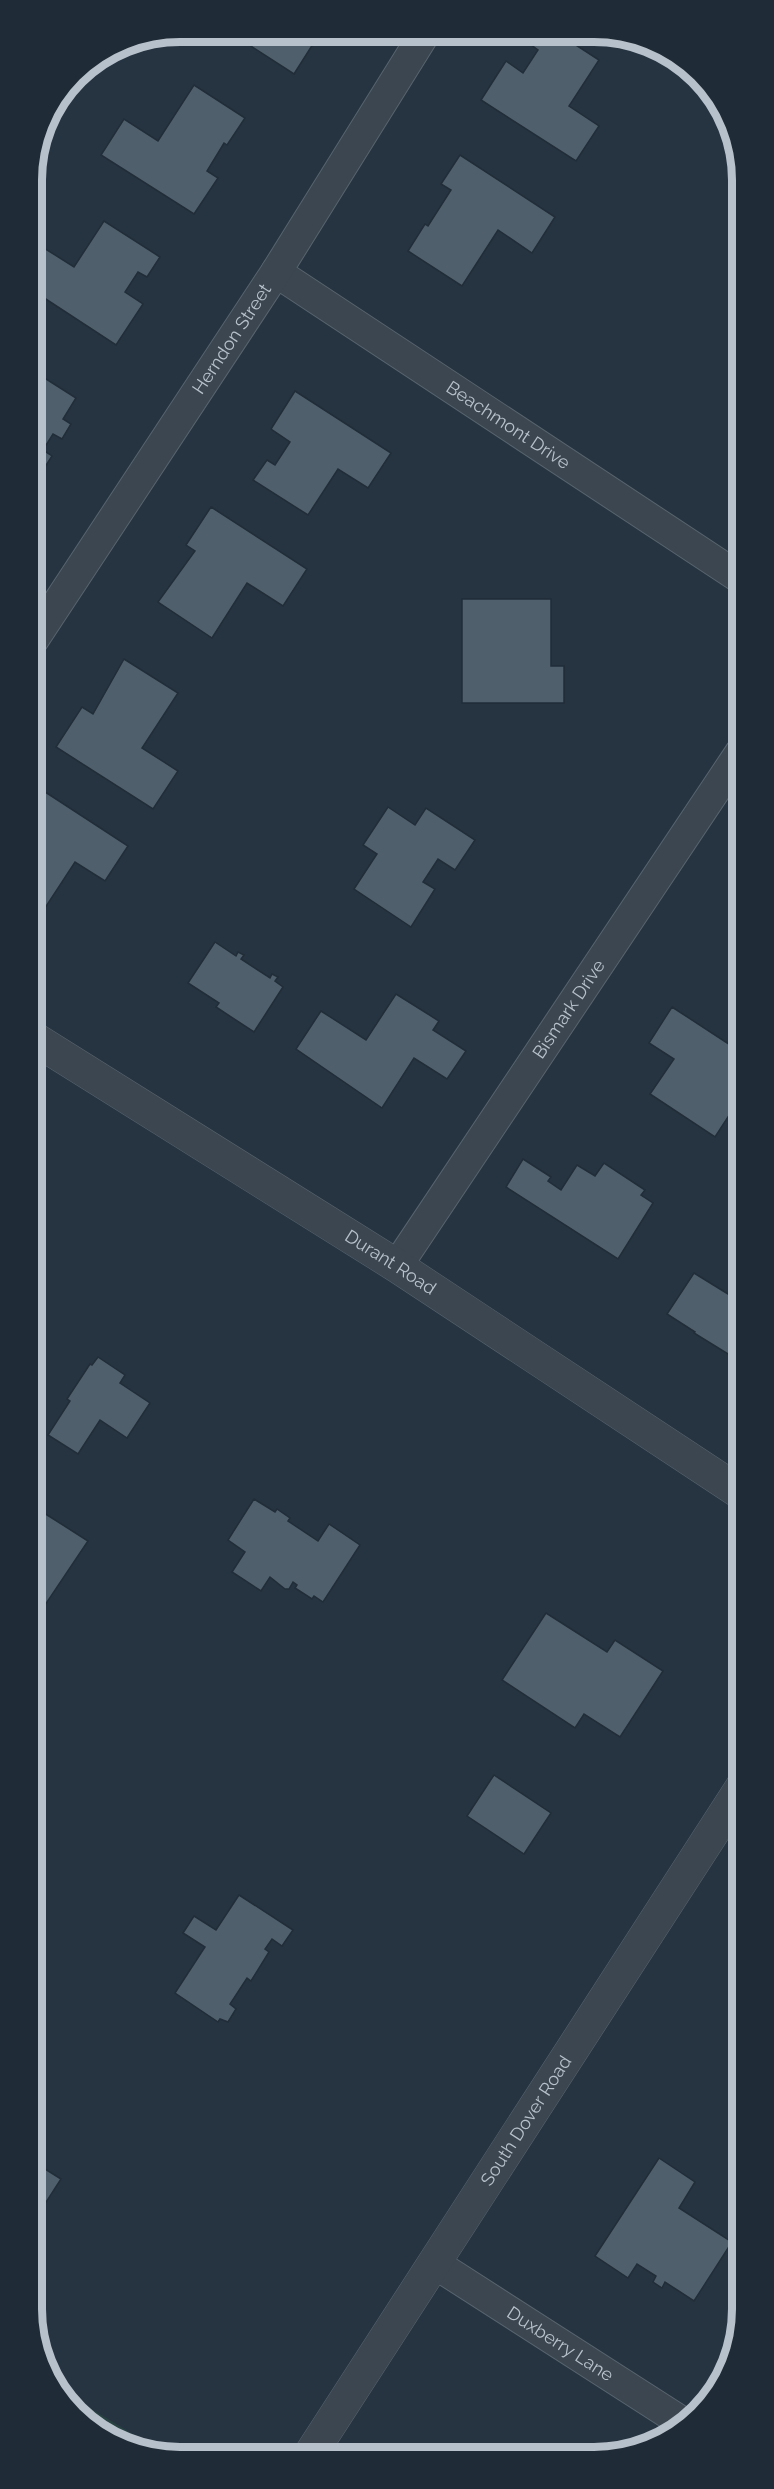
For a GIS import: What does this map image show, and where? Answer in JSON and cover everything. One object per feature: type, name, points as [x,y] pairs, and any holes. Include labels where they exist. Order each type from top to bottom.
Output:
[{"type":"street","name":"Herndon Street","points":[[42,627],[276,272],[419,42]]},
{"type":"street","name":"Beachmont Drive","points":[[276,272],[732,573]]},
{"type":"street","name":"Bismark Drive","points":[[397,1266],[732,765]]},
{"type":"street","name":"Durant Road","points":[[42,1044],[397,1266],[732,1487]]},
{"type":"street","name":"South Dover Road","points":[[315,2447],[732,1802]]},
{"type":"street","name":"Duxberry Lane","points":[[434,2263],[677,2419]]},
{"type":"green space","points":[[76,2400],[146,2442],[111,2429],[82,2407]]},
{"type":"building","points":[[244,42],[314,42],[294,74]]},
{"type":"building","points":[[531,42],[571,42],[599,60],[569,106],[599,126],[576,161],[481,100],[506,61],[523,73],[538,50],[530,44]]},
{"type":"building","points":[[194,85],[245,118],[227,145],[224,143],[207,171],[218,178],[194,214],[101,155],[124,119],[158,141]]},
{"type":"building","points":[[460,155],[555,217],[532,253],[498,230],[462,286],[408,251],[425,224],[428,226],[451,190],[441,184]]},
{"type":"building","points":[[104,221],[160,257],[147,277],[138,272],[125,292],[143,304],[116,345],[42,297],[42,251],[44,248],[74,267]]},
{"type":"building","points":[[42,376],[76,398],[63,419],[71,424],[62,439],[53,434],[43,450],[52,456],[42,472]]},
{"type":"building","points":[[295,391],[391,453],[368,488],[338,469],[308,515],[253,480],[267,460],[275,465],[290,442],[271,429]]},
{"type":"building","points":[[211,507],[307,569],[283,606],[247,583],[212,638],[158,602],[195,551],[186,545]]},
{"type":"building","points":[[462,599],[551,599],[551,666],[564,666],[564,703],[462,703]]},
{"type":"building","points":[[124,659],[178,693],[142,748],[178,771],[153,809],[56,747],[82,707],[93,714]]},
{"type":"building","points":[[42,790],[128,846],[105,881],[75,862],[45,908],[42,906]]},
{"type":"building","points":[[388,807],[415,825],[426,808],[475,840],[455,870],[438,859],[423,882],[435,889],[411,927],[354,889],[377,854],[363,845]]},
{"type":"building","points":[[215,942],[236,956],[238,952],[244,955],[241,959],[270,978],[272,974],[278,977],[275,981],[283,987],[254,1032],[216,1007],[219,1003],[188,983]]},
{"type":"building","points":[[396,994],[439,1021],[433,1030],[466,1051],[447,1079],[414,1058],[382,1108],[296,1049],[321,1011],[366,1040]]},
{"type":"building","points":[[672,1007],[732,1046],[732,1111],[715,1137],[650,1094],[674,1059],[649,1043]]},
{"type":"building","points":[[523,1159],[551,1177],[548,1181],[561,1190],[577,1165],[595,1176],[604,1163],[645,1190],[641,1195],[653,1203],[618,1259],[506,1187]]},
{"type":"building","points":[[694,1273],[732,1296],[732,1356],[694,1333],[667,1314]]},
{"type":"building","points":[[98,1357],[125,1375],[120,1383],[150,1403],[127,1438],[100,1420],[78,1454],[48,1435],[70,1401],[67,1399],[90,1364],[92,1365]]},
{"type":"building","points":[[254,1499],[275,1512],[277,1509],[290,1518],[288,1521],[318,1541],[329,1524],[360,1545],[323,1602],[314,1596],[312,1599],[295,1588],[297,1585],[293,1582],[289,1589],[285,1589],[270,1577],[261,1591],[232,1572],[245,1552],[228,1540]]},
{"type":"building","points":[[44,1513],[88,1541],[42,1610],[42,1516]]},
{"type":"building","points":[[546,1613],[607,1652],[615,1640],[663,1671],[620,1737],[584,1714],[575,1728],[502,1680]]},
{"type":"building","points":[[494,1775],[551,1813],[524,1854],[467,1816]]},
{"type":"building","points":[[239,1895],[293,1930],[282,1946],[272,1939],[265,1949],[269,1952],[251,1981],[247,1978],[230,2004],[236,2009],[228,2022],[220,2019],[218,2022],[175,1993],[205,1947],[183,1933],[194,1916],[216,1930]]},
{"type":"building","points":[[659,2158],[695,2182],[679,2208],[732,2242],[694,2301],[665,2282],[662,2288],[653,2282],[656,2276],[637,2264],[628,2278],[595,2256]]},
{"type":"building","points":[[42,2167],[61,2179],[42,2209]]}]
